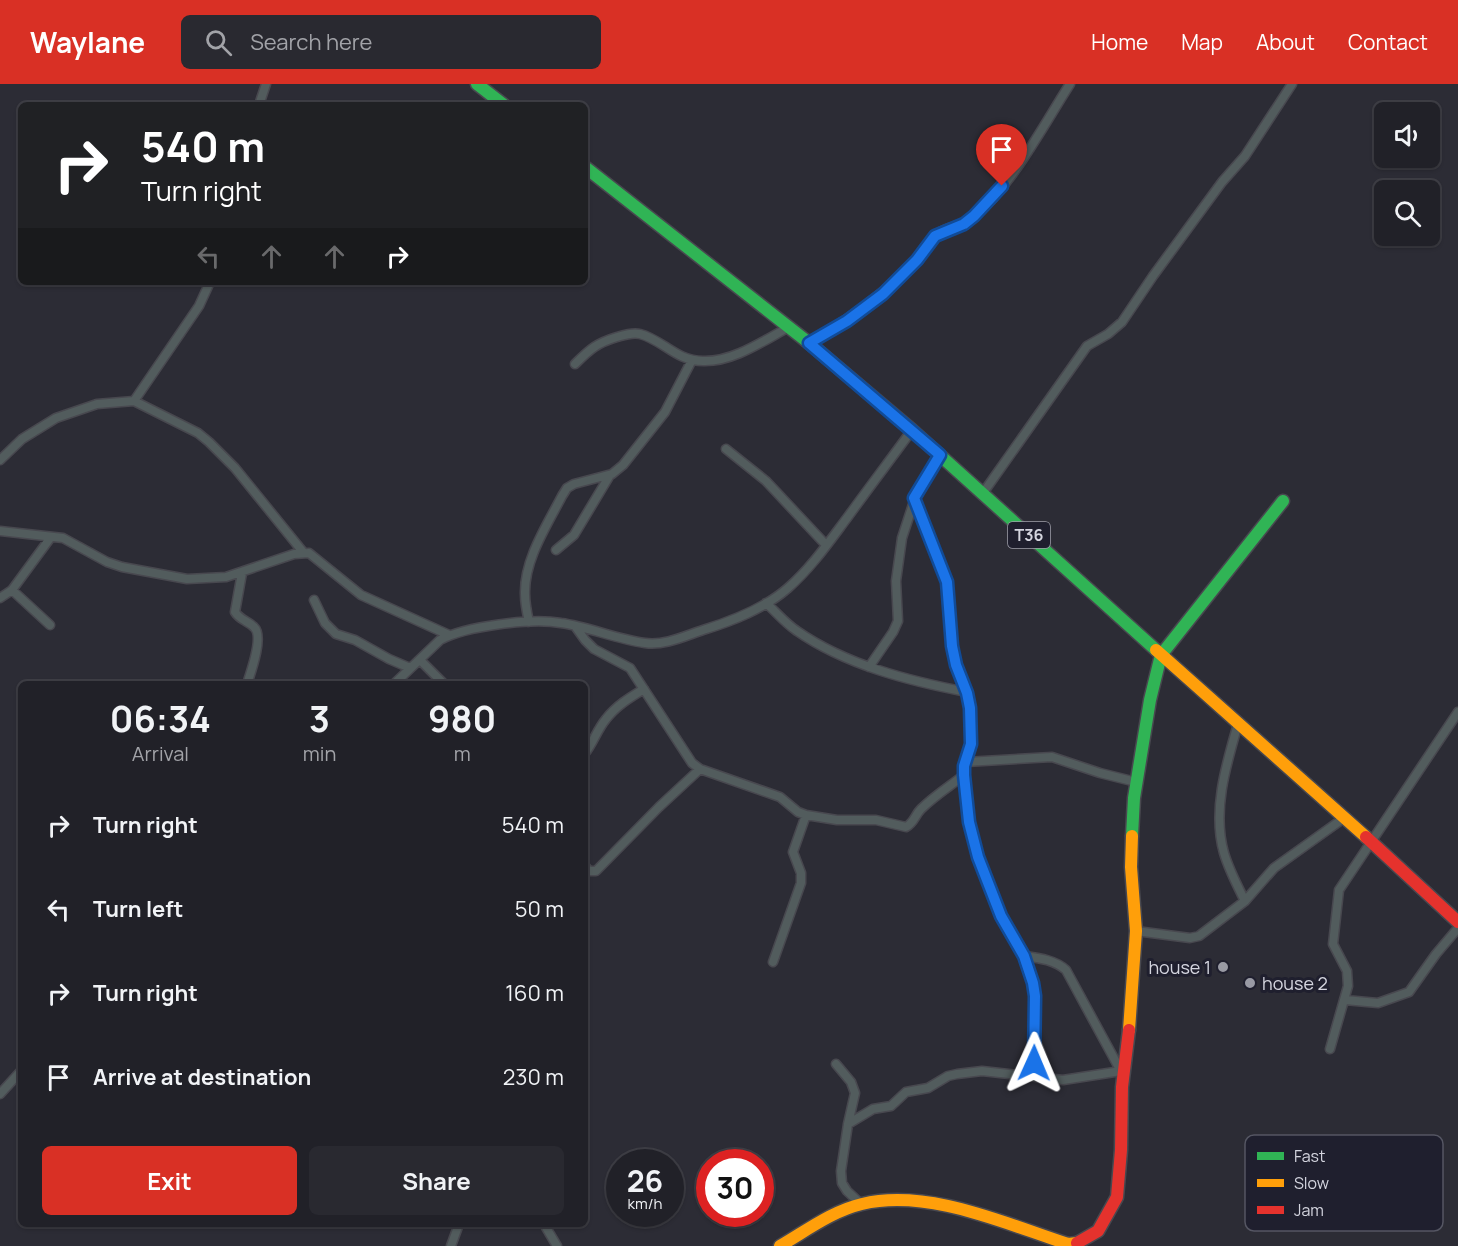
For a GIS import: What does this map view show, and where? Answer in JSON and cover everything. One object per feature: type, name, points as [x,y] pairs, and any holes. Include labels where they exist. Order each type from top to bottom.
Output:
[{"type":"main road","points":[[477,84],[500,102]]},
{"type":"main road","name":"T36","points":[[588,169],[809,343],[912,430],[1372,842],[1458,922]]},
{"type":"main road","points":[[780,1246],[861,1204],[897,1200],[930,1203],[1070,1245],[1080,1243],[1098,1231],[1117,1197],[1121,1150],[1122,1073],[1130,1023],[1136,930],[1131,867],[1134,798],[1150,700],[1161,655],[1283,501]]},
{"type":"street","points":[[260,102],[266,84]]},
{"type":"street","points":[[809,343],[847,321],[883,294],[917,260],[935,236],[964,224],[992,199],[1026,153],[1070,84]]},
{"type":"street","points":[[983,493],[1087,346],[1116,328],[1128,314],[1222,182],[1245,156],[1292,84]]},
{"type":"street","points":[[134,401],[199,306],[209,285]]},
{"type":"street","points":[[575,364],[600,342],[629,334],[642,335],[670,352],[692,360],[703,361],[723,358],[754,346],[789,327]]},
{"type":"street","points":[[555,550],[574,535],[610,475],[623,465],[664,412],[692,360]]},
{"type":"street","points":[[0,460],[22,439],[56,418],[97,404],[134,401],[198,433],[209,442],[235,468],[303,552],[312,556],[361,595],[449,635]]},
{"type":"street","points":[[397,681],[440,640],[449,635],[500,625],[558,622],[649,644],[675,640],[717,626],[766,603],[787,588],[826,546],[912,430]]},
{"type":"street","points":[[726,448],[766,481],[826,546]]},
{"type":"street","points":[[869,668],[898,621],[897,574],[902,538],[914,498],[940,455]]},
{"type":"street","points":[[529,622],[525,593],[526,577],[532,558],[562,496],[567,488],[574,484],[610,475]]},
{"type":"street","points":[[914,498],[947,582],[952,646],[970,708],[971,744],[964,775],[969,822],[978,857],[1001,916],[1024,956],[1035,996],[1034,1076]]},
{"type":"street","points":[[0,531],[63,538],[107,562],[122,567],[188,579],[226,577],[303,552]]},
{"type":"street","points":[[0,598],[12,590],[51,537]]},
{"type":"street","points":[[242,573],[235,612],[237,616],[255,627],[259,636],[249,681]]},
{"type":"street","points":[[12,590],[50,625]]},
{"type":"street","points":[[314,600],[325,623],[336,634],[355,640],[411,668]]},
{"type":"street","points":[[766,603],[795,630],[869,668],[908,680],[967,693]]},
{"type":"street","points":[[575,626],[594,649],[630,668],[692,763],[700,769],[780,797],[798,812],[826,819],[876,820],[906,828],[927,803],[964,775]]},
{"type":"street","points":[[420,660],[441,681]]},
{"type":"street","points":[[588,748],[612,711],[619,704],[644,689]]},
{"type":"street","points":[[1330,1049],[1345,1000],[1349,977],[1333,944],[1336,899],[1339,890],[1458,712]]},
{"type":"street","points":[[1238,724],[1227,760],[1220,804],[1220,827],[1224,851],[1245,901]]},
{"type":"street","points":[[966,762],[1052,757],[1136,782]]},
{"type":"street","points":[[588,870],[596,871],[658,807],[700,769]]},
{"type":"street","points":[[773,963],[801,884],[801,873],[793,852],[806,815]]},
{"type":"street","points":[[1136,930],[1190,938],[1199,936],[1245,901],[1274,868],[1344,818]]},
{"type":"street","points":[[1345,1000],[1378,1003],[1409,993],[1436,954],[1458,928]]},
{"type":"street","points":[[848,1124],[873,1109],[891,1106],[906,1092],[928,1088],[948,1076],[957,1074],[982,1071],[1063,1080],[1122,1073],[1066,970],[1051,962],[1024,956]]},
{"type":"street","points":[[836,1064],[854,1087],[855,1093],[841,1171],[842,1183],[846,1191],[861,1204]]},
{"type":"street","points":[[0,1094],[18,1074]]},
{"type":"street","points":[[451,1246],[458,1227]]},
{"type":"street","points":[[546,1227],[557,1246]]},
{"type":"traffic: fast","points":[[477,84],[500,102]]},
{"type":"traffic: fast","points":[[588,169],[809,343],[912,430],[1156,650]]},
{"type":"traffic: fast","points":[[1132,836],[1134,798],[1150,700],[1161,655],[1283,501]]},
{"type":"traffic: slow","points":[[1156,650],[1366,837]]},
{"type":"traffic: slow","points":[[1129,1030],[1136,931],[1131,867],[1132,836]]},
{"type":"traffic: slow","points":[[780,1246],[840,1211],[862,1204],[887,1200],[940,1204],[993,1218],[1068,1244],[1077,1243]]},
{"type":"traffic: jam","points":[[1366,837],[1458,922]]},
{"type":"traffic: jam","points":[[1077,1243],[1098,1231],[1117,1197],[1121,1150],[1122,1087],[1129,1030]]},
{"type":"place","name":"house 1","points":[[1223,967]]},
{"type":"place","name":"house 2","points":[[1250,983]]},
{"type":"route","points":[[1002,186],[992,199],[964,224],[944,230],[935,236],[917,260],[883,294],[847,321],[809,343],[940,455],[914,498],[947,582],[951,610],[952,646],[970,708],[971,749],[964,766],[969,822],[978,857],[1001,916],[1017,941],[1033,983],[1035,996],[1034,1063]]}]
